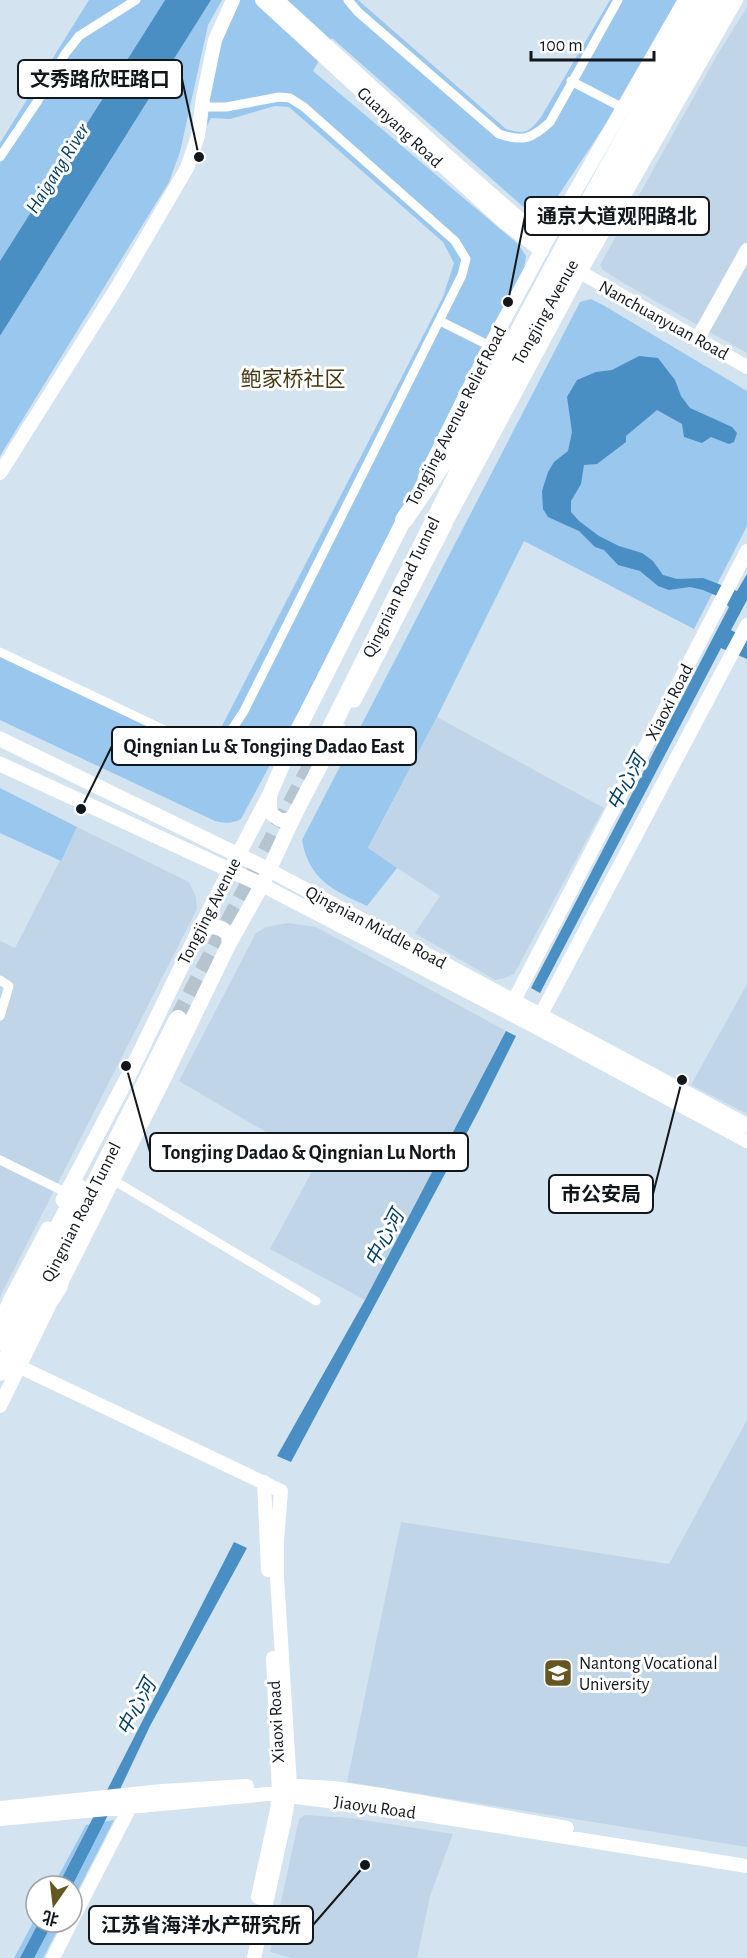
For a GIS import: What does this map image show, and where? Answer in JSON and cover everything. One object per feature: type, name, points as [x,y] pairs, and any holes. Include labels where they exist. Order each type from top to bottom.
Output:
[{"type":"highway","name":"Tongjing Avenue","points":[[470,435],[565,245],[701,0]]},
{"type":"highway","name":"Tongjing Avenue","points":[[470,435],[719,0]]},
{"type":"highway","points":[[404,520],[470,435]]},
{"type":"highway","points":[[445,524],[470,435]]},
{"type":"highway","name":"Qingnian Road Tunnel","points":[[320,737],[470,435]]},
{"type":"highway","name":"Qingnian Road Tunnel","points":[[0,1341],[173,1016],[0,1372]]},
{"type":"highway","points":[[0,1380],[59,1286]]},
{"type":"highway","points":[[0,1325],[10,1301]]},
{"type":"main road","name":"Tongjing Avenue","points":[[10,1301],[132,1069],[404,520]]},
{"type":"main road","name":"Tongjing Avenue","points":[[59,1286],[229,944],[262,885],[295,814],[445,524]]},
{"type":"main road","name":"Qingnian Middle Road","points":[[0,739],[269,870]]},
{"type":"main road","name":"Qingnian Middle Road","points":[[4,769],[262,885]]},
{"type":"main road","points":[[198,932],[212,926],[222,929],[229,935],[229,944]]},
{"type":"street","points":[[0,157],[37,102],[65,54],[79,36],[136,0]]},
{"type":"street","points":[[0,473],[118,286],[187,168],[198,136],[215,40],[233,0]]},
{"type":"street","name":"Guanyang Road","points":[[262,0],[305,32],[444,153],[544,247]]},
{"type":"street","name":"Guanyang Road","points":[[276,0],[305,32]]},
{"type":"street","points":[[348,0],[358,12],[500,134],[514,139],[528,138],[550,122],[618,0]]},
{"type":"street","name":"Tongjing Avenue Relief Road","points":[[404,520],[490,346],[544,247],[686,0]]},
{"type":"street","points":[[445,524],[580,272],[736,0]]},
{"type":"street","points":[[571,81],[623,108]]},
{"type":"street","points":[[0,652],[198,746],[225,740],[244,711],[462,275],[466,259],[455,241],[304,107],[290,98],[279,97],[226,107],[202,107]]},
{"type":"street","points":[[698,338],[747,250]]},
{"type":"street","name":"Nanchuanyuan Road","points":[[580,272],[747,367]]},
{"type":"street","points":[[440,321],[490,346]]},
{"type":"street","name":"Xiaoxi Road","points":[[511,1007],[747,551]]},
{"type":"street","name":"Xiaoxi Road","points":[[538,1021],[745,629]]},
{"type":"street","points":[[270,794],[270,813],[276,819],[288,820],[295,814]]},
{"type":"street","name":"Qingnian Middle Road","points":[[269,870],[511,1007]]},
{"type":"street","name":"Qingnian Middle Road","points":[[262,885],[747,1125]]},
{"type":"street","points":[[0,980],[9,986],[0,1016]]},
{"type":"street","name":"Qingnian Middle Road","points":[[538,1021],[747,1141]]},
{"type":"street","points":[[0,1160],[66,1193]]},
{"type":"street","points":[[113,1180],[316,1301]]},
{"type":"street","points":[[0,1406],[59,1286]]},
{"type":"street","points":[[0,1320],[10,1301]]},
{"type":"street","points":[[20,1367],[264,1482]]},
{"type":"street","name":"Xiaoxi Road","points":[[254,1958],[285,1818],[277,1577],[281,1491],[264,1482]]},
{"type":"street","name":"Xiaoxi Road","points":[[245,1958],[277,1810],[284,1790],[264,1482]]},
{"type":"street","name":"Jiaoyu Road","points":[[0,1819],[284,1790]]},
{"type":"street","name":"Jiaoyu Road","points":[[0,1808],[162,1791],[284,1790],[381,1795],[747,1866]]},
{"type":"street","points":[[84,1896],[130,1807]]},
{"type":"street","name":"Jiaoyu Road","points":[[646,1846],[747,1857]]},
{"type":"street","points":[[53,1958],[65,1934]]},
{"type":"shaded area","points":[[89,0],[165,0],[0,261],[0,143]]},
{"type":"shaded area","points":[[165,0],[211,0],[0,336],[0,261]]},
{"type":"shaded area","points":[[211,0],[222,0],[208,25],[180,152],[169,182],[0,456],[0,336]]},
{"type":"shaded area","points":[[240,0],[358,0],[506,129],[523,132],[530,129],[541,117],[610,0],[682,0],[627,92],[546,214],[536,218],[332,38],[313,71],[518,244],[526,256],[524,268],[422,469],[369,580],[241,819],[228,823],[215,821],[0,720],[0,648],[185,734],[211,735],[222,726],[443,297],[454,263],[443,242],[289,107],[275,106],[230,119],[211,118],[207,126],[210,93],[220,45]]},
{"type":"shaded area","points":[[747,7],[747,353],[620,281],[603,270],[600,265],[716,57]]},
{"type":"shaded area","points":[[591,299],[747,391],[747,526],[694,629],[524,541],[437,717],[368,848],[397,868],[367,906],[343,895],[324,882],[310,865],[302,840],[580,302]]},
{"type":"shaded area","points":[[639,356],[658,358],[675,380],[681,396],[690,408],[732,427],[737,433],[734,442],[729,444],[711,437],[702,443],[684,437],[682,424],[657,410],[626,436],[626,442],[597,464],[584,465],[581,484],[571,501],[571,512],[599,536],[619,546],[642,553],[653,561],[663,575],[677,579],[703,578],[737,591],[747,574],[747,600],[731,630],[747,639],[747,659],[721,648],[540,993],[531,988],[729,607],[717,596],[703,590],[690,587],[669,590],[658,586],[640,571],[618,565],[604,550],[595,547],[579,531],[548,517],[543,509],[542,491],[548,472],[554,462],[568,451],[572,432],[567,397],[577,380],[596,372],[612,370]]},
{"type":"shaded area","points":[[437,717],[604,808],[514,974],[505,978],[495,980],[415,933],[440,896],[368,849]]},
{"type":"shaded area","points":[[0,788],[77,827],[61,861],[0,833]]},
{"type":"shaded area","points":[[77,827],[189,882],[196,897],[197,909],[0,1297],[0,1006],[2,999],[0,998],[0,941],[15,948]]},
{"type":"shaded area","points":[[288,923],[316,927],[506,1031],[365,1300],[270,1249],[317,1162],[179,1081],[256,933],[266,927]]},
{"type":"shaded area","points":[[747,984],[747,1114],[691,1085]]},
{"type":"shaded area","points":[[506,1031],[516,1036],[478,1112],[291,1462],[277,1456],[365,1300]]},
{"type":"shaded area","name":"Nantong Vocational University","points":[[747,1420],[747,1847],[347,1782],[401,1522],[669,1564]]},
{"type":"shaded area","points":[[234,1542],[247,1548],[150,1726],[78,1874],[64,1874]]},
{"type":"shaded area","points":[[305,1815],[351,1818],[453,1834],[430,1896],[417,1958],[292,1958],[270,1952],[299,1819]]},
{"type":"shaded area","points":[[114,1820],[84,1879],[84,1874],[59,1874],[86,1825]]},
{"type":"shaded area","points":[[27,1934],[56,1934],[43,1958],[14,1958]]},
{"type":"shaded area","points":[[33,1934],[47,1934],[34,1958],[20,1958]]},
{"type":"tunnel","points":[[178,1019],[325,740]]},
{"type":"place","name":"文秀路欣旺路口","points":[[199,157]]},
{"type":"place","name":"通京大道观阳路北","points":[[508,302]]},
{"type":"place","name":"Qingnian Lu & Tongjing Dadao East","points":[[81,809]]},
{"type":"place","name":"Tongjing Dadao & Qingnian Lu North","points":[[126,1066]]},
{"type":"place","name":"市公安局","points":[[682,1080]]},
{"type":"place","name":"Nantong Vocational University","points":[[558,1673]]},
{"type":"place","name":"江苏省海洋水产研究所","points":[[365,1865]]},
{"type":"district","name":"鲍家桥社区","points":[[293,379]]},
{"type":"water label","name":"Haigang River","points":[[57,168]]},
{"type":"water label","name":"中心河","points":[[626,782]]},
{"type":"water label","name":"中心河","points":[[384,1238]]},
{"type":"water label","name":"中心河","points":[[136,1707]]}]
